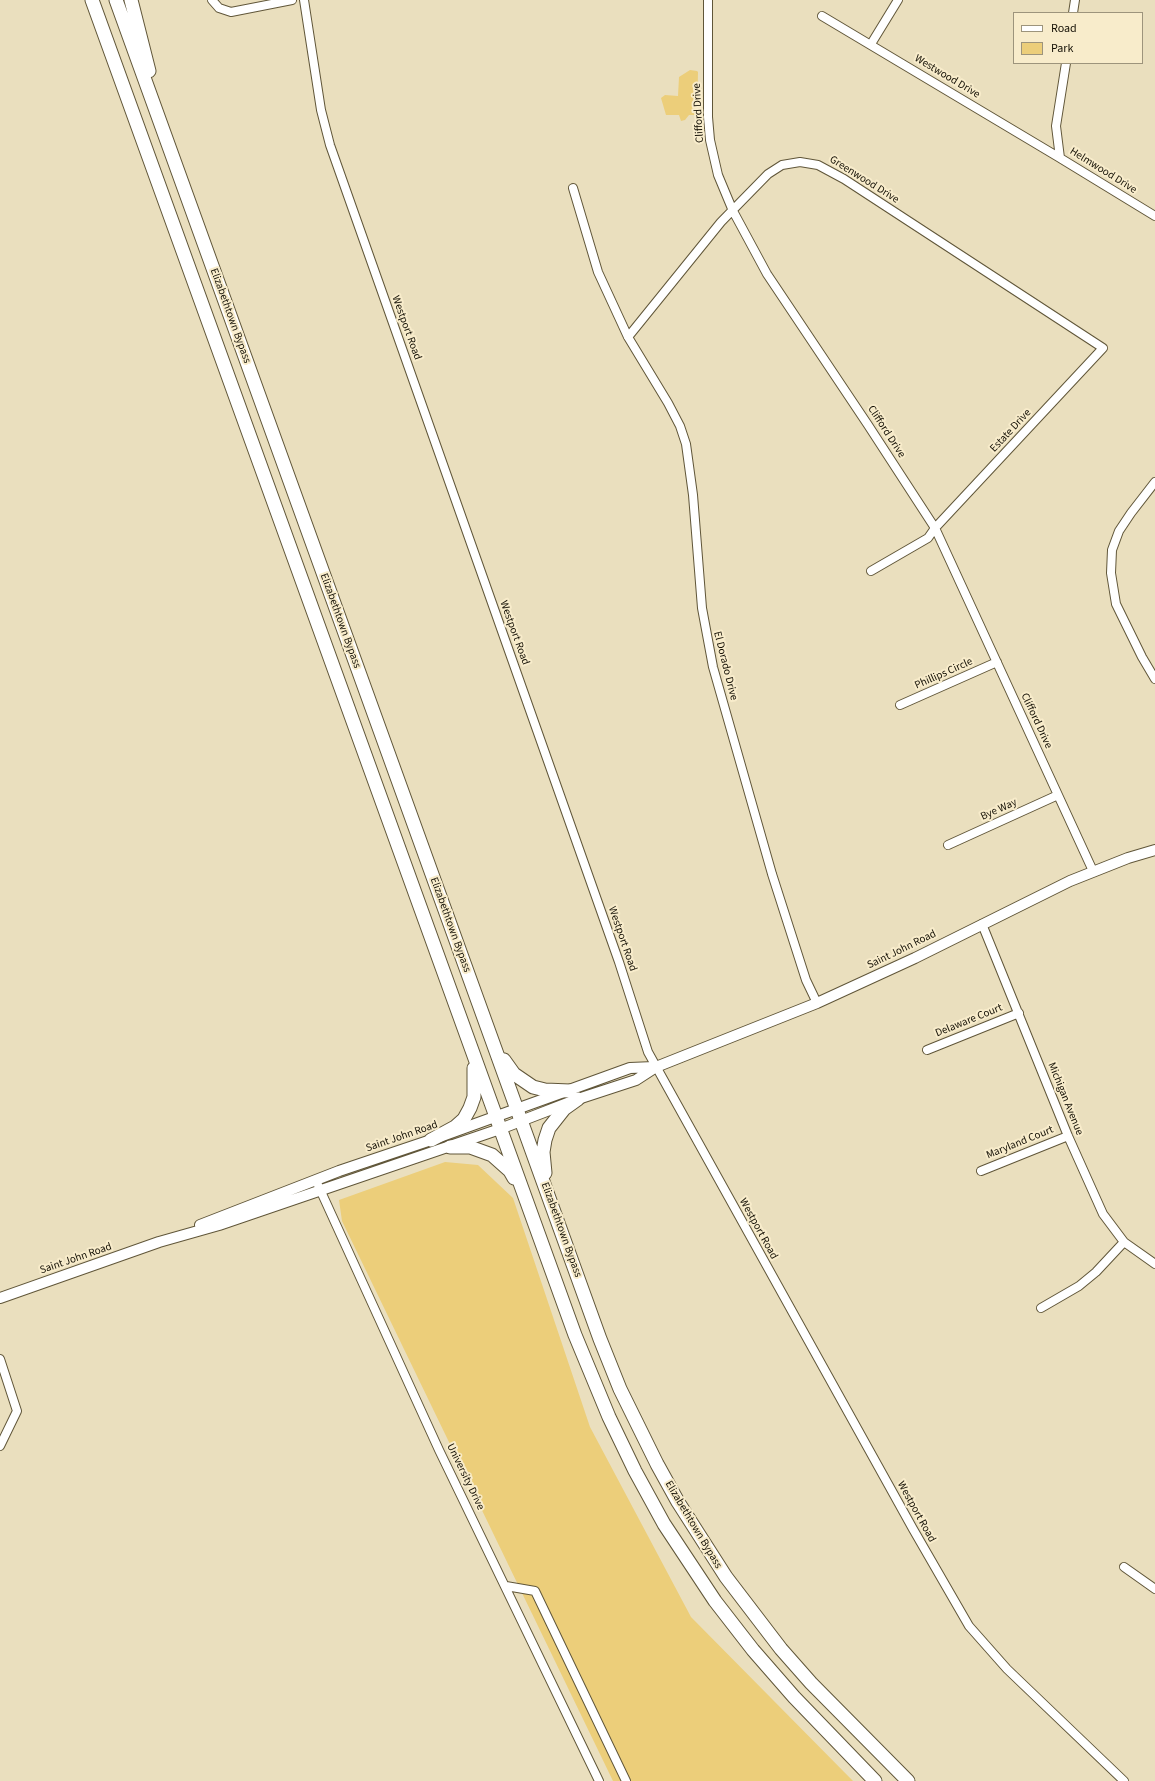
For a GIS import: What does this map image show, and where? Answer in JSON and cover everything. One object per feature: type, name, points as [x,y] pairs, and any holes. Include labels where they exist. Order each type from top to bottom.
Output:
[{"type":"highway","points":[[83,0],[160,188]]},
{"type":"highway","name":"Elizabethtown Bypass","points":[[92,0],[471,1049],[575,1334],[597,1389],[631,1464],[664,1524],[697,1576],[753,1650],[804,1709],[876,1781]]},
{"type":"highway","name":"Elizabethtown Bypass","points":[[116,0],[600,1339],[620,1389],[657,1464],[701,1540],[726,1577],[781,1649],[811,1683],[908,1781]]},
{"type":"highway","points":[[131,0],[167,142]]},
{"type":"highway","points":[[492,1041],[506,1064],[523,1081],[544,1090],[574,1095],[549,1128],[545,1140],[544,1165],[552,1206]]},
{"type":"highway","points":[[431,1140],[456,1128],[464,1119],[470,1108],[474,1097],[475,1084],[471,1049]]},
{"type":"highway","points":[[450,1146],[460,1146],[481,1150],[501,1162],[510,1171],[531,1213]]},
{"type":"street","points":[[212,0],[219,8],[231,12],[292,0]]},
{"type":"street","name":"Westport Road","points":[[304,0],[321,110],[333,156],[619,962],[646,1046],[656,1067],[916,1536],[969,1626],[1007,1669],[1124,1781]]},
{"type":"street","name":"Clifford Drive","points":[[708,0],[708,117],[710,140],[718,175],[733,211],[767,274],[935,528],[1093,871]]},
{"type":"street","points":[[871,44],[898,0]]},
{"type":"street","points":[[1073,12],[1075,0]]},
{"type":"street","name":"Westwood Drive","points":[[822,16],[1060,158]]},
{"type":"street","name":"Helmwood Drive","points":[[1066,64],[1056,126],[1060,158],[1155,216]]},
{"type":"street","name":"Greenwood Drive","points":[[628,337],[721,222],[774,168],[790,162],[800,162],[818,165],[844,180],[1103,348]]},
{"type":"street","name":"El Dorado Drive","points":[[573,188],[598,272],[628,337],[668,403],[680,426],[686,444],[694,495],[702,608],[713,667],[772,874],[806,980],[817,1003]]},
{"type":"street","name":"Estate Drive","points":[[872,571],[928,538],[935,528],[1103,348]]},
{"type":"street","points":[[1155,482],[1119,531],[1112,550],[1110,573],[1116,604],[1142,657],[1155,679]]},
{"type":"street","name":"Phillips Circle","points":[[900,705],[997,662]]},
{"type":"street","name":"Bye Way","points":[[948,845],[1058,795]]},
{"type":"street","name":"Saint John Road","points":[[159,1242],[219,1225],[450,1146],[498,1123],[574,1095],[630,1068],[656,1067],[817,1003],[915,958],[1093,871],[1155,850]]},
{"type":"street","name":"Michigan Avenue","points":[[982,924],[1068,1136],[1103,1214],[1124,1242],[1155,1264]]},
{"type":"street","name":"Delaware Court","points":[[927,1050],[1019,1013]]},
{"type":"street","name":"Saint John Road","points":[[0,1298],[159,1242],[216,1218],[340,1171],[431,1140],[498,1123]]},
{"type":"street","name":"Maryland Court","points":[[981,1171],[1068,1136]]},
{"type":"street","name":"University Drive","points":[[317,1180],[439,1450],[599,1781]]},
{"type":"street","points":[[1041,1308],[1079,1286],[1096,1272],[1124,1242]]},
{"type":"street","points":[[0,1359],[17,1411],[0,1446]]},
{"type":"street","points":[[1124,1567],[1155,1589]]},
{"type":"street","points":[[506,1586],[535,1592],[626,1781]]},
{"type":"green space","points":[[690,70],[698,72],[697,113],[695,115],[689,115],[685,120],[681,121],[679,115],[666,115],[661,98],[665,95],[678,96],[679,77]]},
{"type":"green space","points":[[445,1162],[478,1165],[513,1198],[590,1427],[691,1617],[853,1781],[613,1781],[342,1221],[339,1200]]}]
